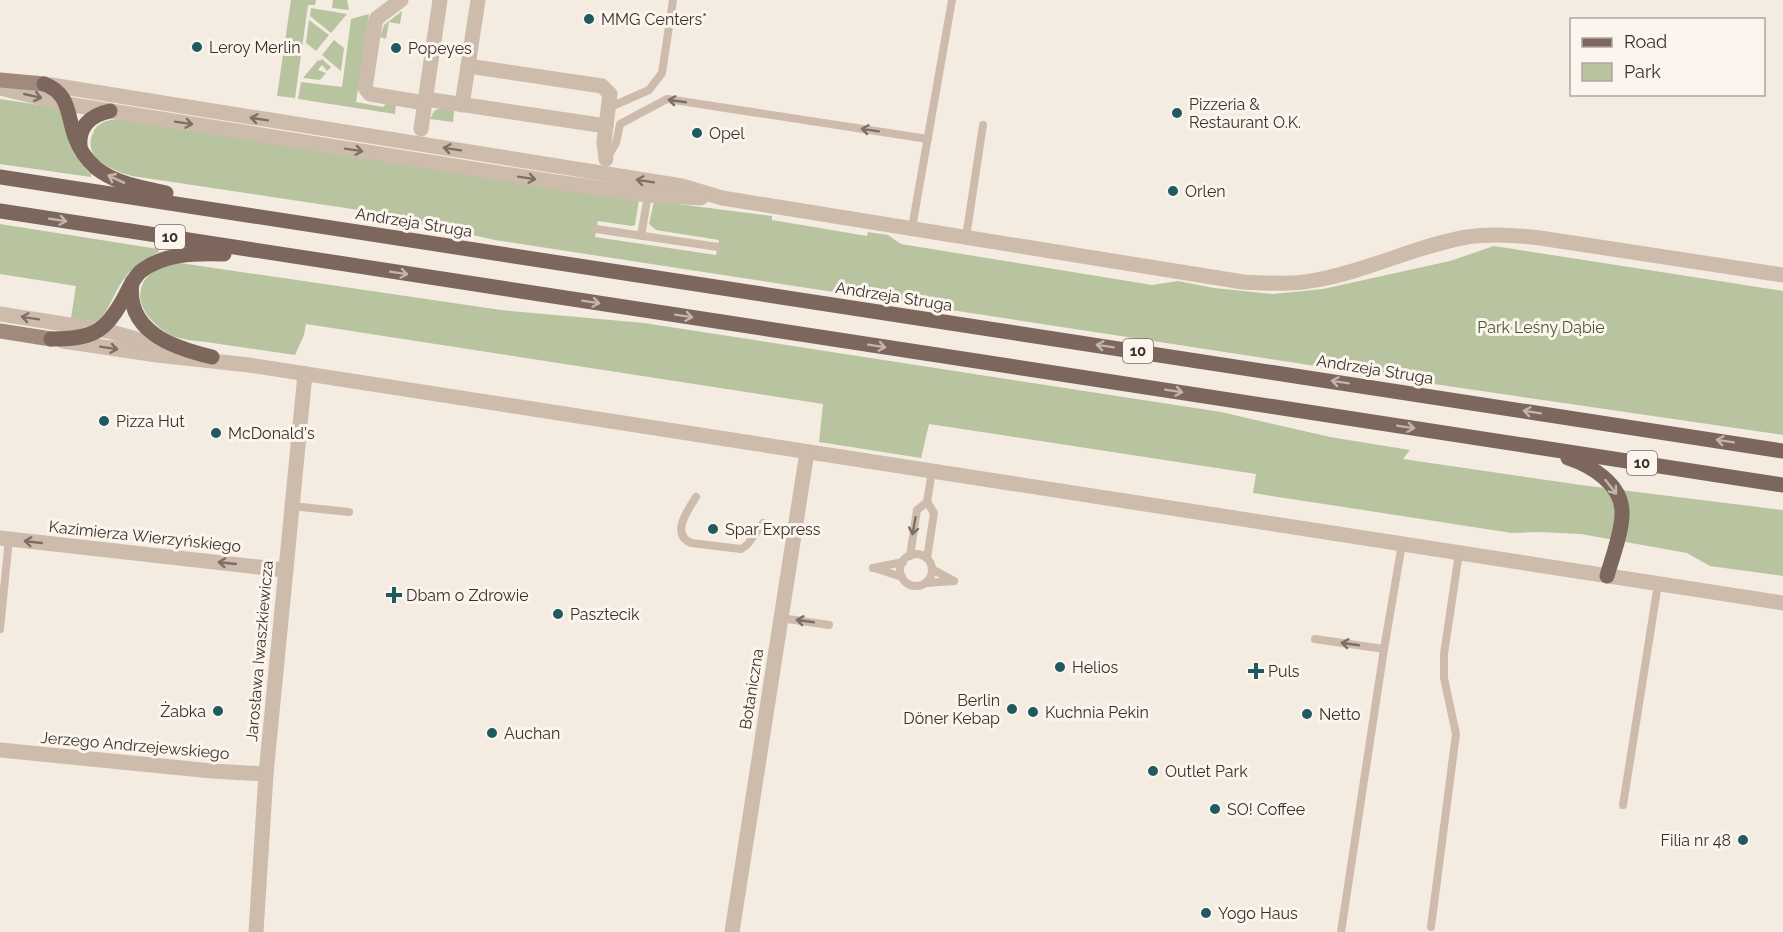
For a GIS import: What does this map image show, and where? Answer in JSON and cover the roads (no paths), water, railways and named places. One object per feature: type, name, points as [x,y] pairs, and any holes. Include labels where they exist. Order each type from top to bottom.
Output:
[{"type":"main road","points":[[44,84],[60,93],[67,104],[74,134],[81,150],[97,168],[126,184],[315,225]]},
{"type":"main road","points":[[81,150],[80,137],[86,123],[97,115],[110,111]]},
{"type":"main road","name":"Andrzeja Struga","points":[[0,177],[1783,451]]},
{"type":"main road","name":"10","points":[[0,211],[1783,485]]},
{"type":"main road","points":[[51,339],[80,337],[101,330],[142,270],[172,257],[193,254],[232,254],[341,264]]},
{"type":"main road","points":[[132,282],[132,296],[136,310],[140,319],[152,333],[175,346],[212,357]]},
{"type":"main road","points":[[1501,442],[1557,454],[1580,462],[1595,471],[1613,488],[1620,501],[1622,514],[1608,576]]},
{"type":"street","points":[[401,0],[375,22],[365,88],[370,94],[606,126]]},
{"type":"street","points":[[419,136],[440,0]]},
{"type":"street","points":[[462,105],[478,0]]},
{"type":"street","points":[[468,66],[602,86],[610,94],[603,142],[604,174]]},
{"type":"street","points":[[0,80],[44,84],[419,136],[604,174],[682,186],[722,198]]},
{"type":"street","points":[[0,88],[67,104],[416,160],[604,174],[648,195],[722,198],[1255,283],[1281,284],[1316,280],[1448,241],[1475,236],[1503,235],[1540,238],[1783,275]]},
{"type":"street","points":[[0,314],[101,330],[249,365]]},
{"type":"street","points":[[0,331],[157,355],[249,365],[1783,603]]},
{"type":"street","name":"Jarosława Iwaszkiewicza","points":[[256,932],[266,774],[305,374]]},
{"type":"street","name":"Botaniczna","points":[[732,932],[807,452]]},
{"type":"street","name":"Kazimierza Wierzyńskiego","points":[[5,539],[285,570]]},
{"type":"street","name":"Jerzego Andrzejewskiego","points":[[0,750],[205,771],[266,774]]},
{"type":"lane","points":[[608,108],[649,90],[662,73],[673,0]]},
{"type":"lane","points":[[912,228],[952,0]]},
{"type":"lane","points":[[604,174],[616,143],[620,124],[667,99],[928,140]]},
{"type":"lane","points":[[966,237],[983,125]]},
{"type":"lane","points":[[416,160],[419,136]]},
{"type":"lane","points":[[641,237],[648,195]]},
{"type":"lane","points":[[596,229],[718,247]]},
{"type":"lane","points":[[902,577],[901,569],[906,559],[917,510],[927,501],[932,471]]},
{"type":"lane","points":[[696,497],[681,525],[681,535],[691,543],[741,549],[747,545],[763,523]]},
{"type":"lane","points":[[926,583],[931,576],[932,569],[927,558],[934,513],[927,501]]},
{"type":"lane","points":[[292,506],[350,512]]},
{"type":"lane","points":[[0,629],[5,539]]},
{"type":"lane","points":[[1341,932],[1402,544]]},
{"type":"lane","points":[[1431,927],[1456,734],[1444,678],[1444,654],[1459,553]]},
{"type":"lane","points":[[927,558],[916,554],[873,568],[902,577],[911,585],[954,581],[932,569]]},
{"type":"lane","points":[[1623,805],[1658,584]]},
{"type":"lane","points":[[781,618],[829,625]]},
{"type":"lane","points":[[1315,639],[1384,649]]},
{"type":"place","name":"MMG Centers*","points":[[589,19]]},
{"type":"place","name":"Leroy Merlin","points":[[197,47]]},
{"type":"place","name":"Popeyes","points":[[396,48]]},
{"type":"place","name":"Pizzeria & Restaurant O.K.","points":[[1177,113]]},
{"type":"place","name":"Opel","points":[[697,133]]},
{"type":"place","name":"Orlen","points":[[1173,191]]},
{"type":"place","name":"Pizza Hut","points":[[104,421]]},
{"type":"place","name":"McDonald's","points":[[216,433]]},
{"type":"place","name":"Spar Express","points":[[713,529]]},
{"type":"place","name":"Dbam o Zdrowie","points":[[394,595]]},
{"type":"place","name":"Pasztecik","points":[[558,614]]},
{"type":"place","name":"Helios","points":[[1060,667]]},
{"type":"place","name":"Puls","points":[[1256,671]]},
{"type":"place","name":"Berlin Döner Kebap","points":[[1012,709]]},
{"type":"place","name":"Żabka","points":[[218,711]]},
{"type":"place","name":"Kuchnia Pekin","points":[[1033,712]]},
{"type":"place","name":"Netto","points":[[1307,714]]},
{"type":"place","name":"Auchan","points":[[492,733]]},
{"type":"place","name":"Outlet Park","points":[[1153,771]]},
{"type":"place","name":"SO! Coffee","points":[[1215,809]]},
{"type":"place","name":"Filia nr 48","points":[[1743,840]]},
{"type":"place","name":"Yogo Haus","points":[[1206,913]]},
{"type":"park label","name":"Park Leśny Dąbie","points":[[1541,327]]}]
